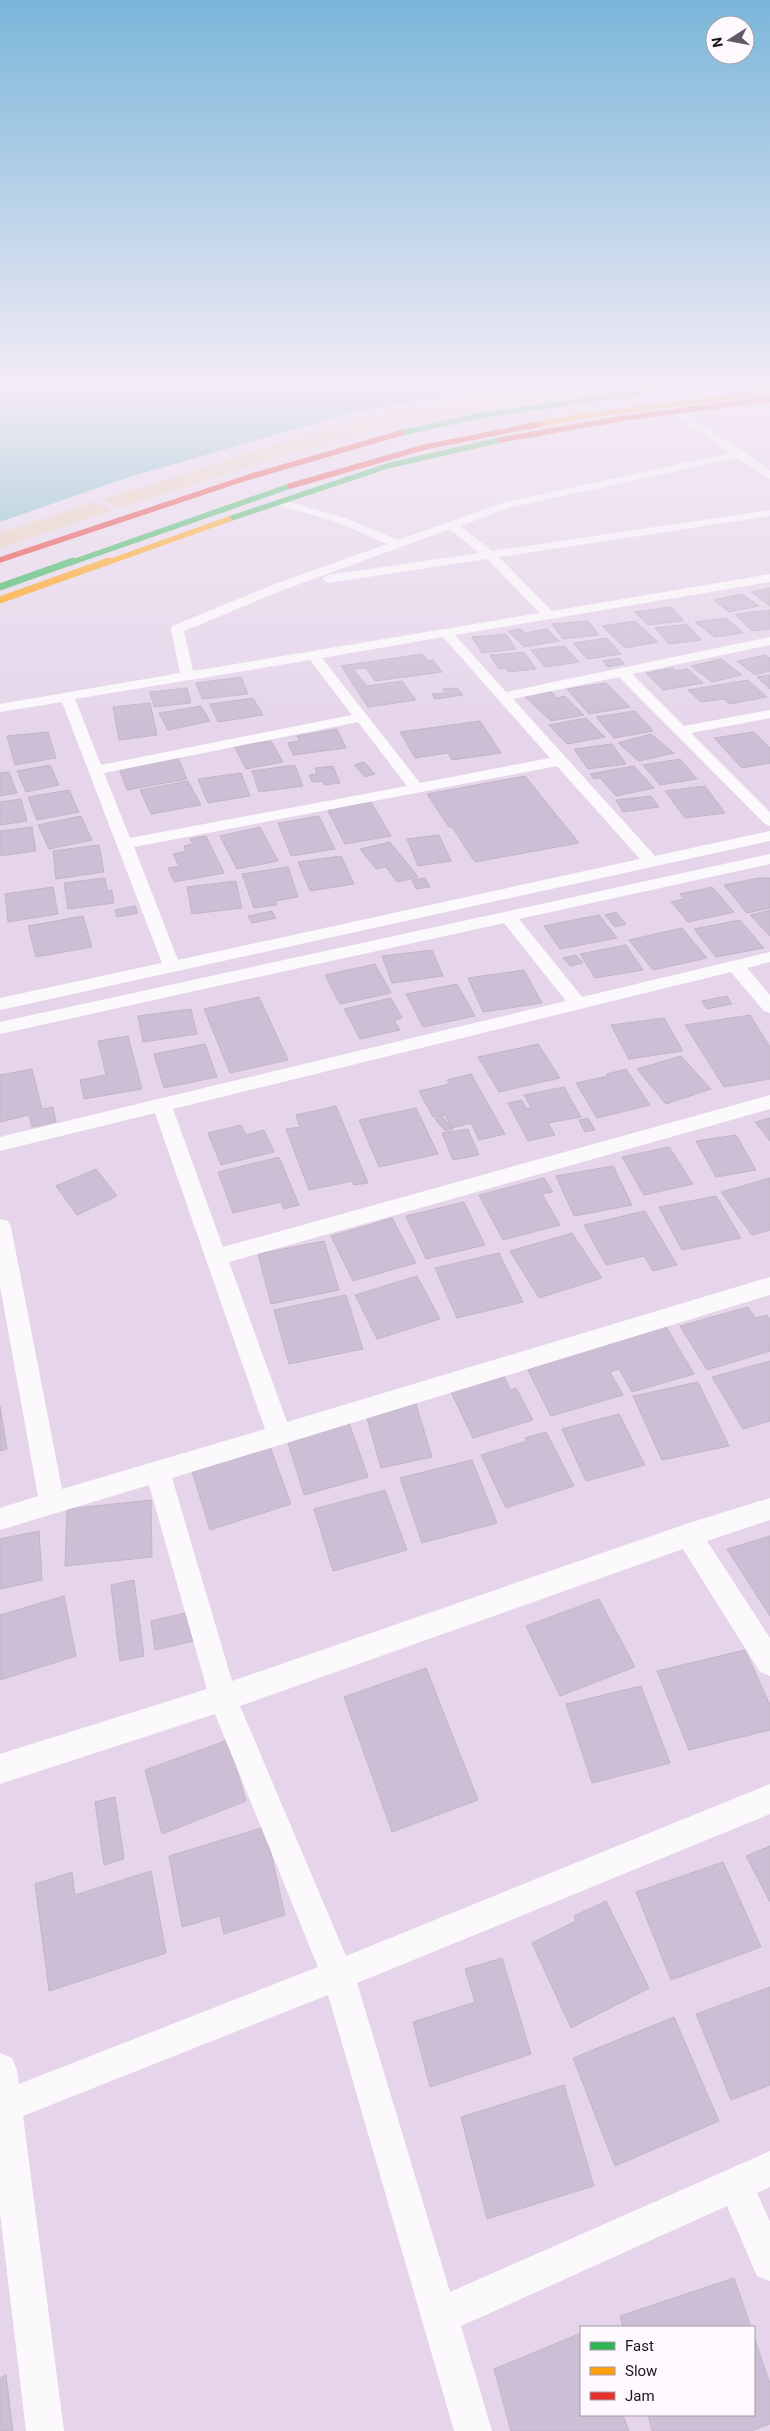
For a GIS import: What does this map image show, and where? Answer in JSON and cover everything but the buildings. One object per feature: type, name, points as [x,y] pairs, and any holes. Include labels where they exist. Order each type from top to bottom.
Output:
[{"type":"main road","points":[[0,560],[173,502]]},
{"type":"main road","points":[[0,569],[195,502]]},
{"type":"main road","points":[[0,587],[243,502]]},
{"type":"main road","points":[[0,600],[277,502]]},
{"type":"main road","points":[[0,596],[28,577]]},
{"type":"street","points":[[280,502],[341,520],[397,544]]},
{"type":"street","points":[[188,677],[176,628],[279,587],[516,502]]},
{"type":"street","points":[[279,587],[770,513]]},
{"type":"street","points":[[452,525],[488,555],[550,616]]},
{"type":"street","points":[[0,708],[770,578]]},
{"type":"street","points":[[446,633],[651,862]]},
{"type":"street","points":[[503,697],[770,641]]},
{"type":"street","points":[[314,656],[416,788]]},
{"type":"street","points":[[622,672],[770,822]]},
{"type":"street","points":[[68,698],[172,967]]},
{"type":"street","points":[[679,731],[770,714]]},
{"type":"street","points":[[96,770],[362,717]]},
{"type":"street","points":[[125,844],[560,760]]},
{"type":"street","points":[[0,1004],[770,836]]},
{"type":"street","points":[[0,1028],[770,859]]},
{"type":"street","points":[[508,917],[578,1004]]},
{"type":"street","points":[[0,1144],[770,957]]},
{"type":"street","points":[[736,966],[770,1006]]},
{"type":"street","points":[[215,1258],[770,1102]]},
{"type":"street","points":[[162,1105],[279,1435]]},
{"type":"street","points":[[0,1227],[6,1295],[52,1504]]},
{"type":"street","points":[[0,1519],[770,1286]]},
{"type":"street","points":[[158,1471],[223,1698],[338,1975],[473,2431]]},
{"type":"street","points":[[0,1769],[223,1698],[688,1535],[770,1509]]},
{"type":"street","points":[[688,1535],[770,1663]]},
{"type":"street","points":[[5,2106],[338,1975],[770,1800]]},
{"type":"street","points":[[0,2070],[45,2431]]},
{"type":"street","points":[[440,2316],[770,2169]]},
{"type":"street","points":[[735,2185],[770,2263]]},
{"type":"shaded area","points":[[93,502],[112,510],[0,548],[0,533]]},
{"type":"shaded area","points":[[107,502],[137,502],[119,508]]},
{"type":"water","points":[[0,502],[56,502],[0,522]]},
{"type":"traffic: fast","points":[[0,587],[243,502]]},
{"type":"traffic: fast","points":[[229,519],[278,502]]},
{"type":"traffic: slow","points":[[0,600],[229,519]]},
{"type":"traffic: jam","points":[[0,560],[173,502]]}]
